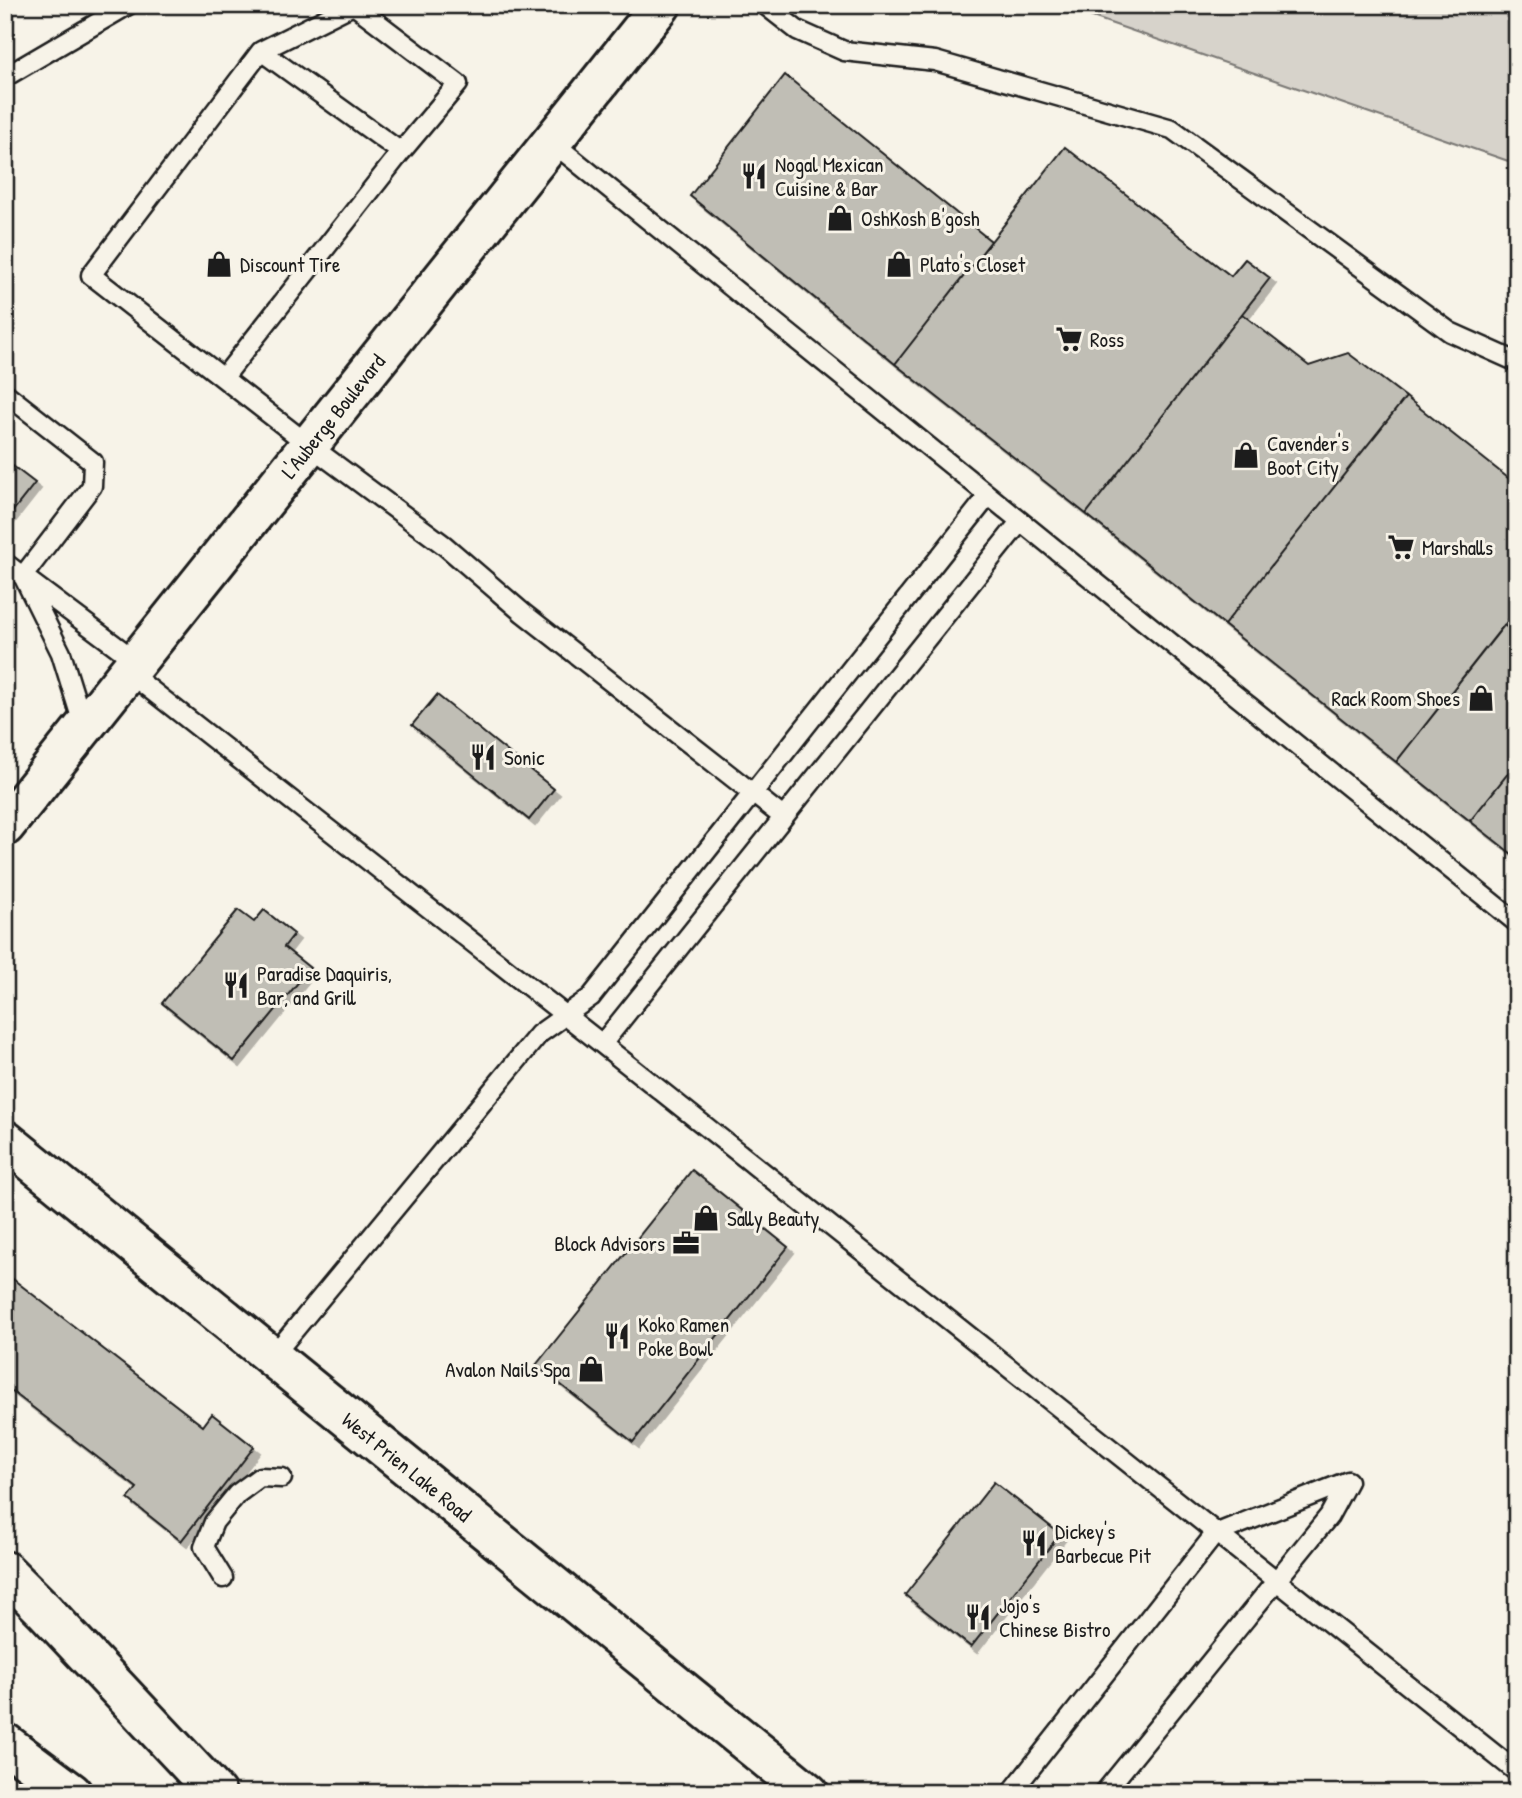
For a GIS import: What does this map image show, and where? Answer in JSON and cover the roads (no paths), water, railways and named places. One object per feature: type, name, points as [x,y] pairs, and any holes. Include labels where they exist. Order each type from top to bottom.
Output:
[{"type":"main road","name":"L'Auberge Boulevard","points":[[5,827],[661,5]]},
{"type":"main road","name":"West Prien Lake Road","points":[[5,1139],[809,1793]]},
{"type":"main road","points":[[5,1571],[46,1611],[216,1793]]},
{"type":"main road","points":[[5,1743],[72,1793]]},
{"type":"lane","points":[[5,77],[128,5]]},
{"type":"lane","points":[[224,377],[458,83],[354,5],[261,51],[91,275],[309,445],[444,545],[523,613],[783,817]]},
{"type":"lane","points":[[765,5],[797,30],[844,51],[934,61],[1172,129],[1450,332],[1517,362]]},
{"type":"lane","points":[[261,51],[401,152]]},
{"type":"lane","points":[[552,142],[1517,923]]},
{"type":"lane","points":[[5,393],[93,462],[92,486],[23,576]]},
{"type":"lane","points":[[272,1357],[539,1034],[591,997],[988,496]]},
{"type":"lane","points":[[602,1044],[1020,522]]},
{"type":"lane","points":[[5,563],[565,1017],[1517,1772]]},
{"type":"lane","points":[[23,576],[61,653],[84,727]]},
{"type":"lane","points":[[223,1578],[204,1547],[214,1522],[237,1494],[260,1477],[282,1478]]},
{"type":"lane","points":[[1011,1793],[1216,1534],[1348,1481],[1329,1516],[1104,1793]]},
{"type":"place","name":"Nogal Mexican Cuisine & Bar","points":[[754,176]]},
{"type":"place","name":"OshKosh B'gosh","points":[[840,218]]},
{"type":"place","name":"Discount Tire","points":[[219,264]]},
{"type":"place","name":"Plato's Closet","points":[[899,264]]},
{"type":"place","name":"Ross","points":[[1069,339]]},
{"type":"place","name":"Cavender's Boot City","points":[[1246,455]]},
{"type":"place","name":"Marshalls","points":[[1401,547]]},
{"type":"place","name":"Rack Room Shoes","points":[[1481,698]]},
{"type":"place","name":"Sonic","points":[[483,757]]},
{"type":"place","name":"Paradise Daquiris, Bar, and Grill","points":[[236,985]]},
{"type":"place","name":"Sally Beauty","points":[[706,1218]]},
{"type":"place","name":"Block Advisors","points":[[686,1243]]},
{"type":"place","name":"Koko Ramen Poke Bowl","points":[[617,1336]]},
{"type":"place","name":"Avalon Nails Spa","points":[[591,1369]]},
{"type":"place","name":"Dickey's Barbecue Pit","points":[[1034,1543]]},
{"type":"place","name":"Jojo's Chinese Bistro","points":[[978,1617]]}]
